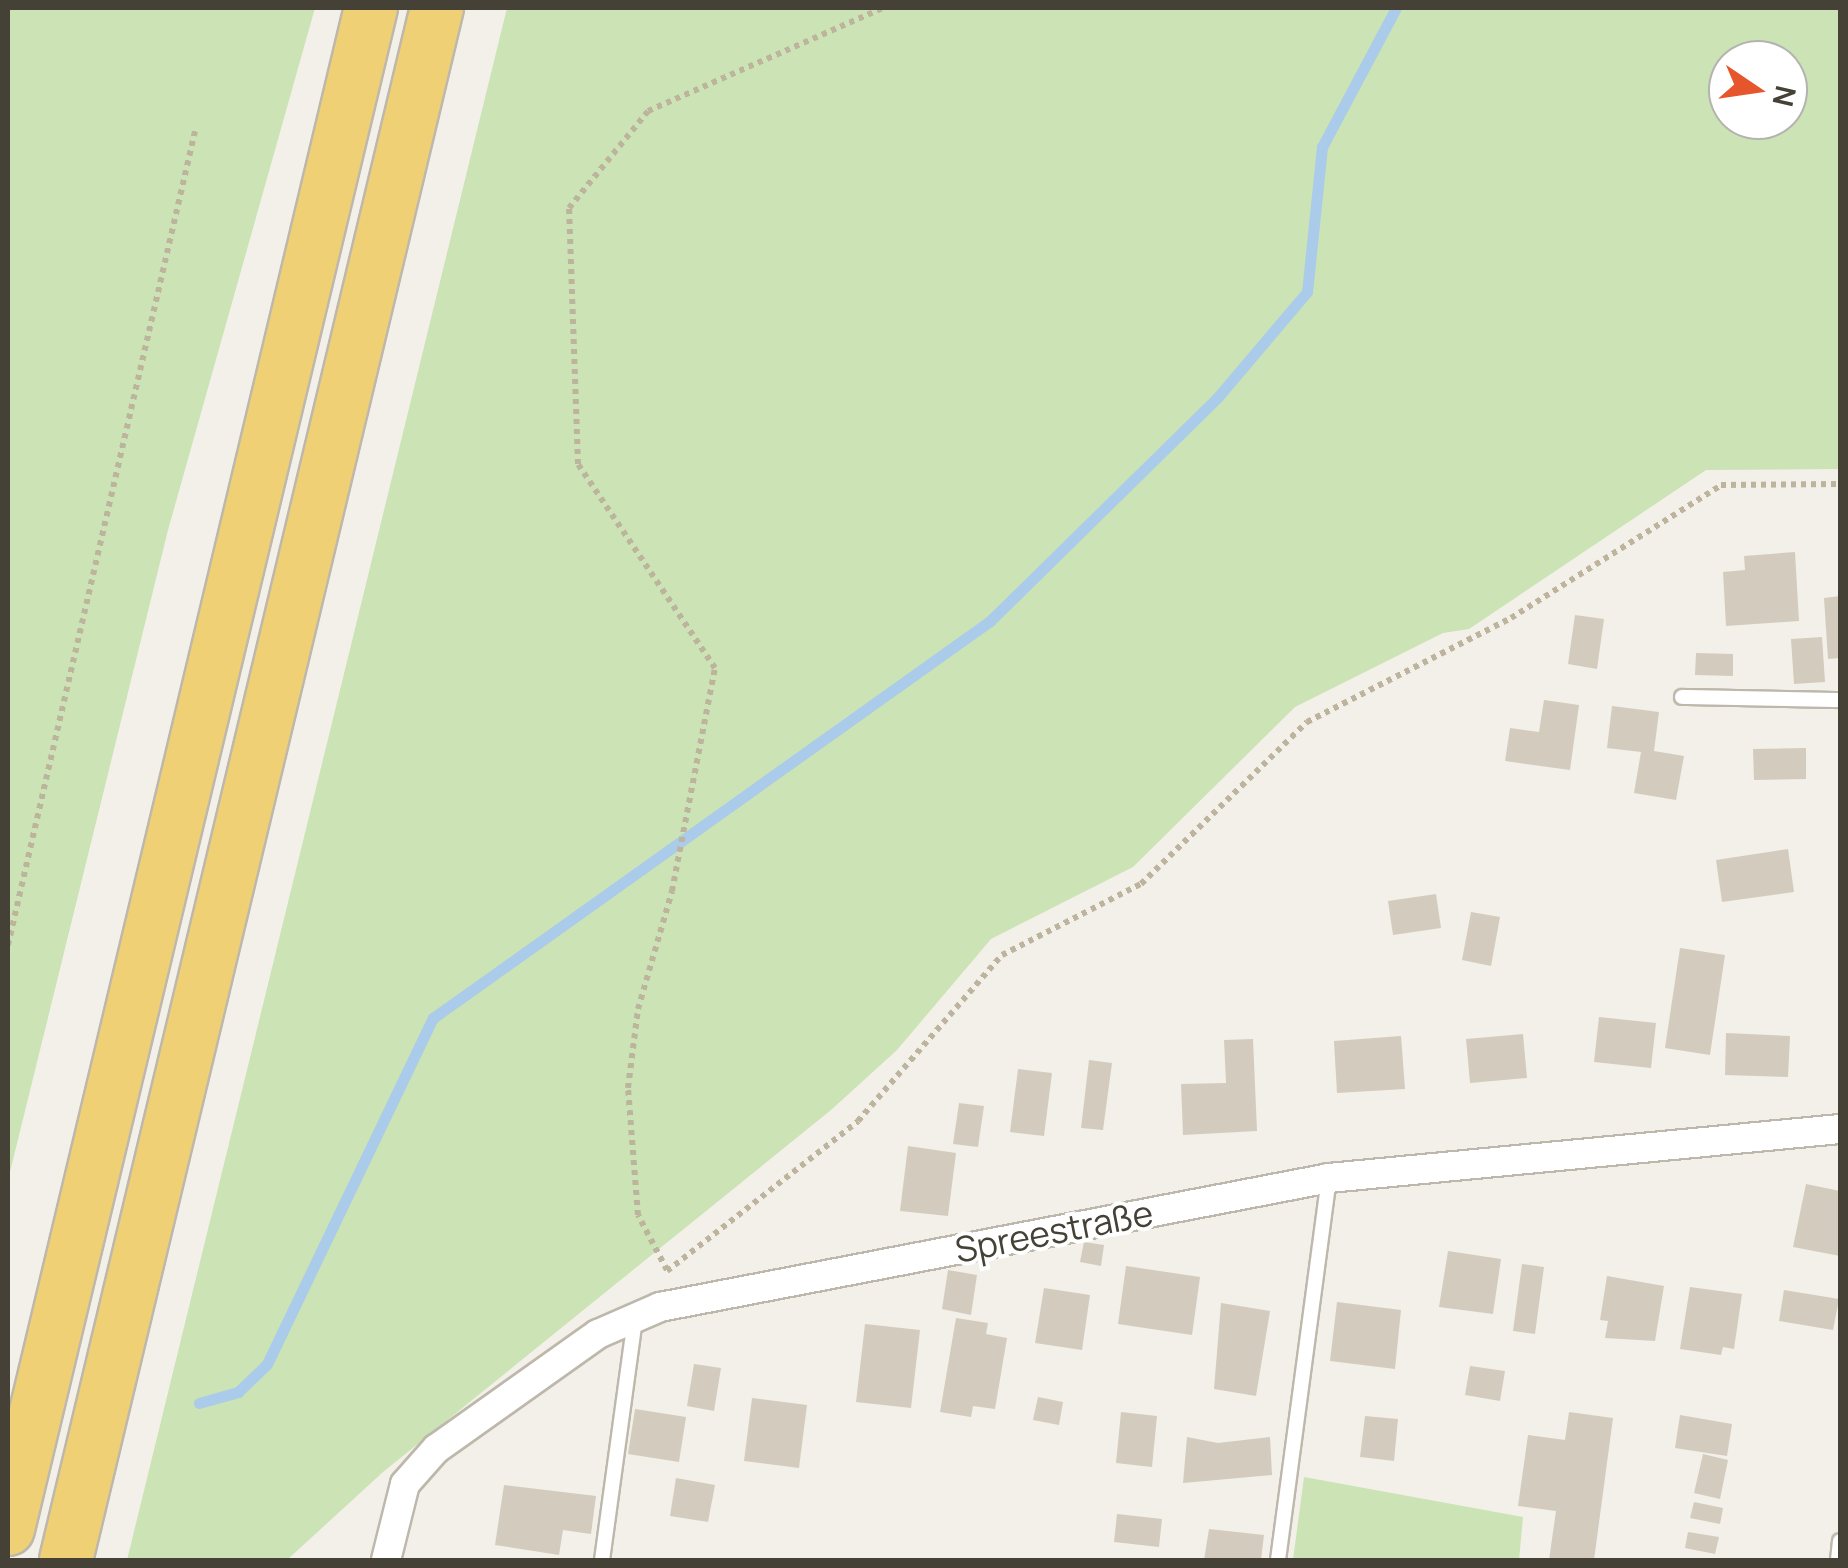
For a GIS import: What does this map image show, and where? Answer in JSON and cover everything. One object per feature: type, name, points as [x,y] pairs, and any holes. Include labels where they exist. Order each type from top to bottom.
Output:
[{"type":"highway","points":[[8,1528],[372,8]]},
{"type":"highway","points":[[66,1560],[437,8]]},
{"type":"street","name":"Spreestraße","points":[[386,1560],[405,1484],[436,1449],[598,1334],[648,1312],[1329,1178],[1840,1128]]},
{"type":"lane","points":[[1682,697],[1840,700]]},
{"type":"lane","points":[[1278,1560],[1329,1178]]},
{"type":"lane","points":[[602,1560],[648,1312]]},
{"type":"lane","points":[[1838,1560],[1840,1541]]},
{"type":"path","points":[[667,1270],[638,1215],[628,1088],[638,1009],[672,891],[715,668],[578,464],[569,208],[648,111],[884,8]]},
{"type":"path","points":[[8,945],[196,127]]},
{"type":"path","points":[[648,1312],[667,1270],[858,1121],[1002,956],[1141,884],[1307,722],[1511,618],[1721,484],[1840,484]]},
{"type":"green space","points":[[8,8],[315,8],[168,530],[8,1180]]},
{"type":"green space","points":[[507,8],[1840,8],[1840,469],[1706,470],[1469,629],[1443,633],[1295,707],[1133,867],[991,939],[897,1050],[831,1110],[383,1472],[287,1560],[127,1560]]},
{"type":"green space","points":[[1304,1477],[1523,1517],[1519,1560],[1293,1560]]},
{"type":"building","points":[[1795,552],[1799,621],[1726,626],[1723,572],[1745,570],[1744,556]]},
{"type":"building","points":[[1840,596],[1840,658],[1828,659],[1824,598]]},
{"type":"building","points":[[1575,615],[1604,619],[1597,669],[1568,664]]},
{"type":"building","points":[[1822,637],[1825,682],[1794,684],[1791,639]]},
{"type":"building","points":[[1696,653],[1733,654],[1733,676],[1695,675]]},
{"type":"building","points":[[1544,700],[1579,705],[1570,770],[1505,761],[1510,728],[1539,732]]},
{"type":"building","points":[[1612,706],[1659,712],[1654,751],[1684,756],[1676,800],[1634,793],[1641,752],[1607,748]]},
{"type":"building","points":[[1806,748],[1806,779],[1754,780],[1753,749]]},
{"type":"building","points":[[1788,849],[1794,892],[1722,902],[1716,860]]},
{"type":"building","points":[[1436,894],[1441,928],[1393,935],[1388,901]]},
{"type":"building","points":[[1471,912],[1500,917],[1491,966],[1462,960]]},
{"type":"building","points":[[1680,948],[1725,955],[1710,1055],[1665,1048]]},
{"type":"building","points":[[1599,1017],[1656,1023],[1651,1068],[1594,1062]]},
{"type":"building","points":[[1726,1033],[1790,1036],[1788,1077],[1725,1075]]},
{"type":"building","points":[[1523,1034],[1527,1078],[1470,1083],[1466,1039]]},
{"type":"building","points":[[1401,1036],[1405,1089],[1337,1093],[1334,1041]]},
{"type":"building","points":[[1253,1039],[1257,1131],[1183,1135],[1181,1084],[1226,1083],[1224,1040]]},
{"type":"building","points":[[1089,1060],[1112,1063],[1103,1130],[1081,1128]]},
{"type":"building","points":[[1018,1069],[1052,1073],[1044,1136],[1010,1132]]},
{"type":"building","points":[[959,1103],[984,1106],[978,1147],[953,1144]]},
{"type":"building","points":[[908,1146],[956,1153],[948,1216],[900,1211]]},
{"type":"building","points":[[1806,1184],[1840,1191],[1840,1256],[1793,1247]]},
{"type":"building","points":[[1084,1242],[1104,1245],[1101,1266],[1080,1262]]},
{"type":"building","points":[[1448,1251],[1501,1259],[1493,1314],[1439,1307]]},
{"type":"building","points":[[1522,1264],[1544,1267],[1535,1334],[1513,1331]]},
{"type":"building","points":[[1126,1266],[1200,1277],[1192,1335],[1118,1324]]},
{"type":"building","points":[[948,1270],[977,1275],[971,1315],[942,1309]]},
{"type":"building","points":[[1607,1276],[1664,1286],[1655,1341],[1605,1338],[1608,1321],[1600,1320]]},
{"type":"building","points":[[1690,1287],[1742,1294],[1734,1349],[1723,1347],[1721,1355],[1680,1349]]},
{"type":"building","points":[[1044,1288],[1090,1295],[1082,1350],[1035,1343]]},
{"type":"building","points":[[1784,1290],[1839,1299],[1833,1330],[1779,1321]]},
{"type":"building","points":[[1337,1302],[1401,1310],[1395,1369],[1330,1361]]},
{"type":"building","points":[[1221,1303],[1270,1311],[1256,1396],[1214,1389]]},
{"type":"building","points":[[956,1318],[988,1323],[986,1334],[1007,1338],[995,1409],[973,1406],[971,1417],[940,1412]]},
{"type":"building","points":[[865,1324],[920,1330],[911,1408],[856,1402]]},
{"type":"building","points":[[694,1364],[721,1368],[714,1411],[687,1406]]},
{"type":"building","points":[[1470,1366],[1505,1371],[1500,1401],[1465,1395]]},
{"type":"building","points":[[1038,1397],[1063,1402],[1059,1425],[1033,1420]]},
{"type":"building","points":[[752,1398],[807,1405],[799,1468],[744,1461]]},
{"type":"building","points":[[635,1409],[686,1417],[679,1462],[628,1454]]},
{"type":"building","points":[[1121,1412],[1157,1416],[1152,1467],[1116,1463]]},
{"type":"building","points":[[1569,1412],[1613,1418],[1594,1560],[1549,1560],[1556,1511],[1518,1506],[1528,1435],[1565,1440]]},
{"type":"building","points":[[1680,1415],[1732,1424],[1727,1456],[1675,1448]]},
{"type":"building","points":[[1365,1416],[1398,1419],[1394,1461],[1360,1457]]},
{"type":"building","points":[[1187,1437],[1218,1443],[1270,1437],[1272,1475],[1183,1483]]},
{"type":"building","points":[[1703,1454],[1728,1460],[1720,1499],[1694,1493]]},
{"type":"building","points":[[676,1478],[715,1485],[708,1522],[670,1516]]},
{"type":"building","points":[[504,1485],[596,1496],[591,1534],[563,1530],[559,1555],[495,1545]]},
{"type":"building","points":[[1694,1502],[1723,1508],[1720,1524],[1690,1518]]},
{"type":"building","points":[[1117,1514],[1162,1519],[1159,1547],[1114,1542]]},
{"type":"building","points":[[1209,1529],[1264,1535],[1261,1560],[1204,1560]]},
{"type":"building","points":[[1688,1532],[1719,1537],[1715,1554],[1685,1548]]},
{"type":"waterway","points":[[199,1403],[238,1392],[267,1364],[433,1018],[990,621],[1217,398],[1307,292],[1322,147],[1396,8]]}]
